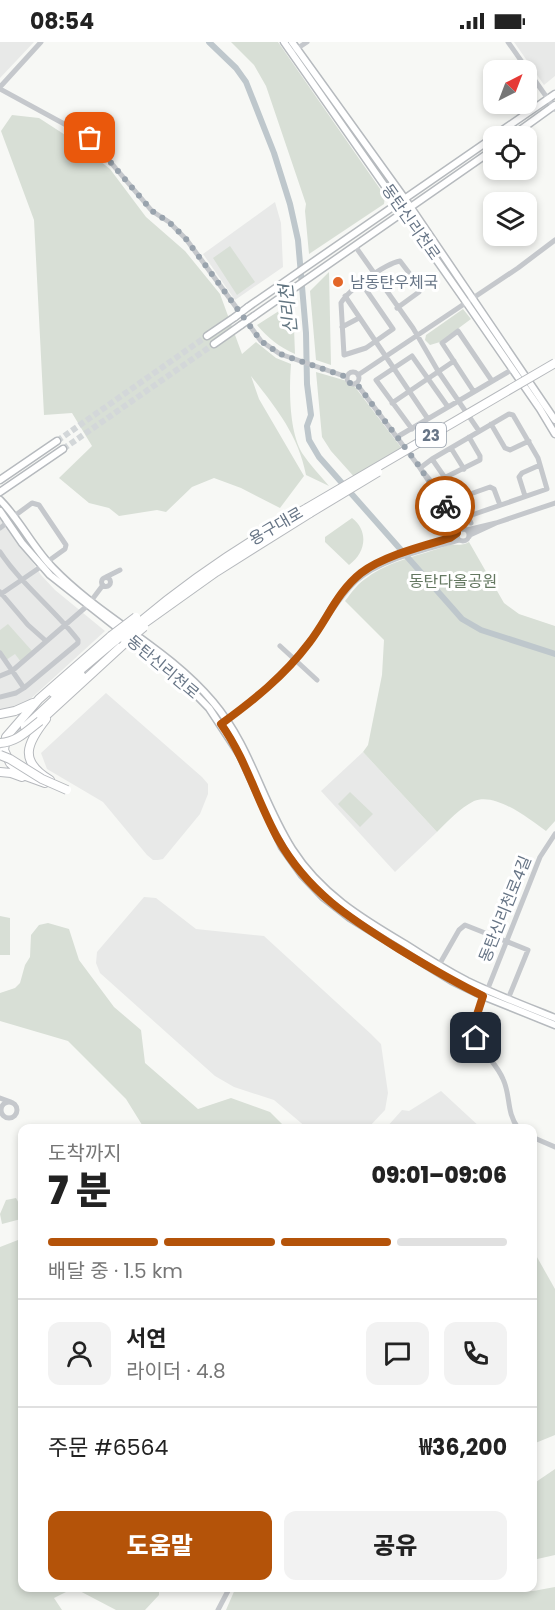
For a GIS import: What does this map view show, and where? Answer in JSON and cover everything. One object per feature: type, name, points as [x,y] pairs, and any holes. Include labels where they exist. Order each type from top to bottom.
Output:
[{"type":"highway","name":"용구대로","points":[[157,611],[308,510],[555,363]]},
{"type":"highway","name":"용구대로","points":[[308,510],[555,369]]},
{"type":"highway","points":[[0,714],[22,708],[39,699],[157,611]]},
{"type":"highway","points":[[23,725],[70,678],[157,611]]},
{"type":"highway","points":[[0,743],[13,741],[40,721],[117,641]]},
{"type":"highway","points":[[39,699],[9,731],[5,742],[6,757],[23,775],[66,790]]},
{"type":"highway","points":[[57,705],[33,736],[28,750],[30,760],[37,770],[66,790]]},
{"type":"highway","points":[[0,755],[66,790]]},
{"type":"highway","points":[[0,772],[11,773],[66,790]]},
{"type":"main road","name":"동탄신리천로","points":[[284,42],[294,51],[404,212],[555,420]]},
{"type":"main road","name":"동탄신리천로","points":[[292,42],[294,51]]},
{"type":"main road","name":"동탄신리천로","points":[[306,68],[411,207],[555,434]]},
{"type":"main road","points":[[510,126],[555,94]]},
{"type":"main road","points":[[526,126],[554,107]]},
{"type":"main road","points":[[207,336],[483,145]]},
{"type":"main road","points":[[214,344],[483,158]]},
{"type":"main road","points":[[383,182],[388,182],[389,177]]},
{"type":"main road","points":[[423,186],[421,194],[428,196]]},
{"type":"main road","points":[[380,215],[386,218],[386,225]]},
{"type":"main road","points":[[418,231],[418,226],[424,227]]},
{"type":"main road","points":[[0,480],[57,441]]},
{"type":"main road","points":[[0,492],[63,449]]},
{"type":"main road","name":"동탄신리천로","points":[[0,500],[10,520]]},
{"type":"main road","name":"동탄신리천로","points":[[0,511],[45,564],[89,604],[177,675],[224,722],[251,762],[285,838],[318,882],[353,913],[485,993],[508,999],[555,1018]]},
{"type":"main road","name":"동탄신리천로","points":[[224,722],[278,838],[297,868],[316,890],[355,922],[444,976],[555,1025]]},
{"type":"street","points":[[41,42],[0,88],[90,138],[152,211],[169,222],[186,239],[261,341],[280,354],[347,377],[350,383],[356,383]]},
{"type":"street","points":[[294,51],[307,42]]},
{"type":"street","points":[[508,42],[554,107]]},
{"type":"street","points":[[358,375],[555,240]]},
{"type":"street","points":[[355,246],[479,431]]},
{"type":"street","points":[[362,284],[393,329],[366,348],[344,355],[341,303],[345,296],[362,284],[392,263],[399,261],[419,286],[419,292],[398,308]]},
{"type":"street","points":[[345,296],[428,419]]},
{"type":"street","points":[[342,327],[359,318]]},
{"type":"street","points":[[474,392],[442,343],[458,331],[492,381]]},
{"type":"street","points":[[412,429],[376,381],[412,356],[448,407]]},
{"type":"street","points":[[392,402],[454,361]]},
{"type":"street","points":[[397,437],[513,369]]},
{"type":"street","points":[[347,377],[351,372],[358,375]]},
{"type":"street","points":[[356,383],[358,375]]},
{"type":"street","points":[[356,383],[420,468],[435,484],[459,525],[464,541],[470,535],[496,523]]},
{"type":"street","points":[[420,468],[491,424],[509,414],[513,415],[529,441],[549,491],[525,496],[469,516]]},
{"type":"street","points":[[491,424],[505,448],[510,450],[529,441]]},
{"type":"street","points":[[446,477],[480,460],[469,438]]},
{"type":"street","points":[[451,448],[464,469]]},
{"type":"street","points":[[432,459],[459,498],[471,523]]},
{"type":"street","points":[[525,496],[519,477],[522,473],[540,465]]},
{"type":"street","points":[[459,498],[490,487],[494,489],[500,505]]},
{"type":"street","points":[[0,528],[35,502],[66,545],[65,549],[45,564],[0,593],[28,626],[46,641]]},
{"type":"street","points":[[224,722],[267,689],[314,637],[355,582],[374,569],[391,560],[461,533],[555,503]]},
{"type":"street","points":[[461,533],[469,537]]},
{"type":"street","points":[[0,552],[21,580],[66,624],[78,640],[78,643],[24,688],[16,693],[0,697]]},
{"type":"street","points":[[0,676],[12,671],[89,604],[103,585],[102,580],[108,579],[120,570]]},
{"type":"street","points":[[280,646],[317,680]]},
{"type":"street","points":[[0,653],[24,688]]},
{"type":"street","name":"동탄신리천로4길","points":[[515,1124],[510,1117],[506,1086],[502,1076],[476,1038],[475,1021],[540,856],[555,834]]},
{"type":"street","points":[[439,965],[459,930],[465,925],[530,951],[508,999]]},
{"type":"street","points":[[0,1099],[12,1103],[17,1109],[16,1114],[13,1118],[5,1118],[1,1113],[0,1099]]},
{"type":"street","points":[[1,1108],[4,1103],[12,1103]]},
{"type":"street","points":[[537,1139],[555,1147]]},
{"type":"street","points":[[218,1610],[227,1592]]},
{"type":"shaded area","points":[[0,42],[34,42],[0,78]]},
{"type":"shaded area","points":[[514,42],[555,42],[555,76],[544,85],[537,75],[537,60],[527,60]]},
{"type":"shaded area","points":[[275,202],[281,223],[283,267],[235,300],[203,254]]},
{"type":"shaded area","points":[[0,513],[41,575],[55,590],[105,631],[26,703],[0,713]]},
{"type":"shaded area","points":[[106,693],[208,784],[208,794],[200,814],[163,859],[153,860],[147,855],[103,802],[47,769],[41,753]]},
{"type":"shaded area","points":[[363,752],[437,832],[395,872],[321,791]]},
{"type":"shaded area","points":[[144,897],[156,898],[196,929],[264,936],[381,1044],[388,1093],[385,1110],[372,1124],[302,1124],[274,1100],[234,1087],[215,1076],[100,973],[96,963],[97,952]]},
{"type":"shaded area","points":[[441,1091],[477,1124],[390,1124],[402,1110],[409,1111]]},
{"type":"green space","points":[[231,42],[278,42],[385,196],[384,204],[309,254],[306,204],[266,86],[254,65]]},
{"type":"green space","points":[[12,115],[39,118],[76,142],[110,169],[146,217],[185,251],[220,294],[242,354],[256,342],[276,358],[291,364],[292,422],[298,444],[302,453],[329,486],[306,475],[291,434],[277,410],[251,376],[259,399],[304,476],[280,508],[241,488],[214,478],[192,487],[166,512],[157,510],[119,516],[109,508],[89,503],[59,478],[92,446],[72,413],[44,415],[34,220],[1,131]]},
{"type":"green space","points":[[230,246],[255,282],[237,295],[213,258]]},
{"type":"green space","points":[[329,272],[331,365],[316,360],[310,291]]},
{"type":"green space","points":[[293,302],[295,354],[274,342],[257,325]]},
{"type":"green space","points":[[463,309],[471,319],[440,342],[430,345],[425,340],[426,335]]},
{"type":"green space","points":[[316,372],[347,381],[355,387],[403,450],[357,480],[331,451],[322,437]]},
{"type":"green space","points":[[352,518],[361,529],[363,542],[359,554],[349,565],[325,542],[325,537]]},
{"type":"green space","name":"동탄다올공원","points":[[469,542],[504,603],[519,614],[555,626],[555,821],[546,831],[512,808],[502,803],[483,799],[464,807],[437,832],[363,752],[368,745],[382,675],[384,640],[345,601],[361,582],[376,571],[446,546]]},
{"type":"green space","points":[[8,624],[33,652],[21,662],[15,654],[6,660],[0,651],[0,630]]},
{"type":"green space","points":[[350,792],[373,814],[360,827],[338,804]]},
{"type":"green space","points":[[0,916],[10,918],[10,955],[0,955]]},
{"type":"green space","points":[[48,923],[69,929],[79,960],[114,1007],[141,1030],[145,1063],[198,1109],[231,1098],[270,1112],[282,1124],[142,1124],[126,1099],[68,1041],[0,1021],[0,993],[15,988],[20,983],[30,957],[31,935],[39,925]]},
{"type":"green space","points":[[16,1198],[18,1220],[2,1224],[0,1214],[6,1200]]},
{"type":"green space","points":[[18,1240],[18,1592],[66,1592],[54,1598],[62,1610],[0,1610],[0,1247]]},
{"type":"green space","points":[[537,1257],[555,1289],[555,1435],[537,1442]]},
{"type":"green space","points":[[555,1469],[555,1555],[537,1559],[537,1481]]},
{"type":"green space","points":[[555,1587],[555,1610],[226,1610],[234,1592],[537,1592],[537,1590]]},
{"type":"green space","points":[[82,1592],[159,1592],[159,1595],[145,1610],[116,1610]]},
{"type":"waterway","name":"신리천","points":[[209,42],[236,68],[246,82],[274,153],[290,204],[298,240],[306,333],[307,384],[311,415],[307,426],[309,440],[319,457],[462,619],[481,630],[555,654]]},
{"type":"tunnel","points":[[57,441],[207,336]]},
{"type":"tunnel","points":[[63,449],[214,344]]},
{"type":"tunnel","points":[[0,750],[25,727]]},
{"type":"way so far","points":[[90,138],[152,211],[169,222],[186,239],[261,341],[280,354],[347,377],[350,383],[356,383],[417,463],[445,506]]},
{"type":"place","name":"남동탄우체국","points":[[338,282]]},
{"type":"route","points":[[445,506],[457,527],[457,533],[450,538],[380,562],[359,574],[342,592],[314,637],[294,661],[267,689],[221,724],[240,755],[266,815],[287,855],[316,890],[338,910],[361,926],[444,976],[483,996],[476,1013],[474,1031],[476,1038]]}]
